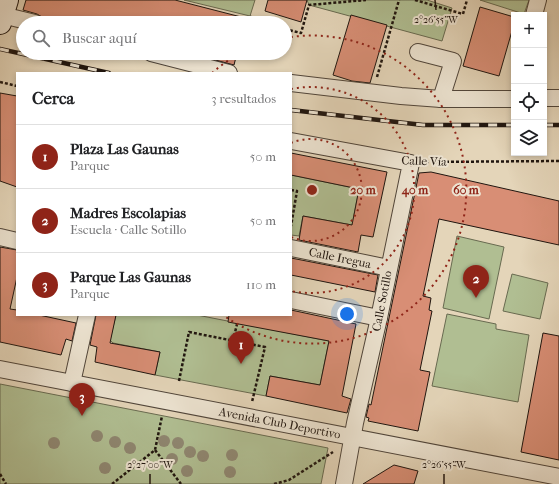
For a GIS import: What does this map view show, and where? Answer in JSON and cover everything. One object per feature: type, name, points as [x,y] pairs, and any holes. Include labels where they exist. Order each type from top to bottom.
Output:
[{"type":"street","points":[[535,12],[538,0]]},
{"type":"street","points":[[3,13],[16,17]]},
{"type":"street","points":[[418,52],[453,61],[441,99]]},
{"type":"street","points":[[178,60],[225,72]]},
{"type":"street","points":[[292,83],[401,96],[441,99],[511,94]]},
{"type":"street","points":[[547,98],[559,98]]},
{"type":"street","name":"Calle Vía","points":[[292,142],[410,162]]},
{"type":"street","name":"Calle Sotillo","points":[[344,484],[354,438],[355,424],[379,318],[410,162]]},
{"type":"street","points":[[0,237],[16,241]]},
{"type":"street","name":"Calle Iregua","points":[[292,248],[389,268]]},
{"type":"street","points":[[292,300],[379,318]]},
{"type":"street","points":[[72,383],[87,316]]},
{"type":"street","name":"Avenida Club Deportivo","points":[[0,369],[559,477]]},
{"type":"path","points":[[292,31],[301,33],[309,5],[366,0]]},
{"type":"path","points":[[373,93],[399,0]]},
{"type":"path","points":[[415,0],[463,14],[467,0]]},
{"type":"path","points":[[0,82],[16,86]]},
{"type":"path","name":"Calle Vía","points":[[410,162],[559,161]]},
{"type":"path","points":[[292,190],[297,191],[292,220]]},
{"type":"path","points":[[232,341],[237,324]]},
{"type":"path","points":[[179,381],[189,332],[265,347],[252,406]]},
{"type":"path","points":[[112,484],[155,450],[164,401]]},
{"type":"path","points":[[274,484],[289,480],[354,438]]},
{"type":"path","points":[[155,450],[182,484]]},
{"type":"path","points":[[0,474],[6,484]]},
{"type":"green space","points":[[184,0],[255,0],[250,16]]},
{"type":"green space","points":[[307,0],[427,0],[452,8],[442,41],[309,5]]},
{"type":"green space","points":[[480,0],[529,0],[525,12],[518,12]]},
{"type":"green space","points":[[292,175],[359,189],[352,225],[303,216],[299,236],[292,235]]},
{"type":"green space","points":[[457,236],[504,247],[489,319],[443,308]]},
{"type":"green space","points":[[512,274],[548,283],[540,319],[503,311]]},
{"type":"green space","points":[[447,314],[496,324],[496,329],[529,335],[518,402],[432,386]]},
{"type":"green space","points":[[116,316],[202,316],[329,341],[320,385],[270,376],[266,396],[155,375],[160,352],[113,343],[110,340]]},
{"type":"green space","points":[[0,384],[328,448],[321,484],[0,484]]},
{"type":"building","points":[[26,0],[175,0],[237,16],[40,16],[23,10]]},
{"type":"building","points":[[268,0],[307,0],[301,22],[292,19],[292,16],[281,16],[265,11]]},
{"type":"building","points":[[480,7],[511,16],[511,34],[499,76],[463,66]]},
{"type":"building","points":[[351,15],[387,25],[370,83],[352,81],[333,75]]},
{"type":"building","points":[[215,60],[235,60],[234,65]]},
{"type":"building","points":[[0,93],[16,96],[16,187],[0,181]]},
{"type":"building","points":[[292,153],[387,172],[373,237],[361,235],[358,252],[299,240],[303,216],[352,225],[359,189],[292,175]]},
{"type":"building","points":[[431,172],[559,201],[559,245],[439,219],[423,296],[431,298],[429,310],[432,311],[420,370],[430,372],[418,431],[368,421],[369,418],[366,417],[369,404],[371,405],[419,173]]},
{"type":"building","points":[[0,247],[16,250],[16,282],[10,309],[16,310],[16,316],[44,316],[76,323],[72,341],[66,339],[61,355],[0,342]]},
{"type":"building","points":[[292,258],[378,275],[375,292],[292,275]]},
{"type":"building","points":[[292,310],[356,324],[342,396],[351,399],[347,413],[266,396],[270,376],[320,385],[329,341],[228,322],[229,316],[292,316]]},
{"type":"building","points":[[96,316],[116,316],[110,343],[160,352],[155,375],[95,362],[97,347],[90,345]]},
{"type":"building","points":[[543,333],[559,336],[559,460],[521,452]]},
{"type":"building","points":[[394,465],[418,471],[414,484],[363,484]]},
{"type":"railway","points":[[0,49],[16,53]]},
{"type":"railway","points":[[50,60],[104,72]]},
{"type":"railway","points":[[292,110],[423,125],[511,125]]},
{"type":"railway","points":[[547,125],[559,125]]},
{"type":"place","name":"Madres Escolapias","points":[[476,298]]},
{"type":"place","name":"Plaza Las Gaunas","points":[[241,364]]},
{"type":"place","name":"Parque Las Gaunas","points":[[82,416]]}]
